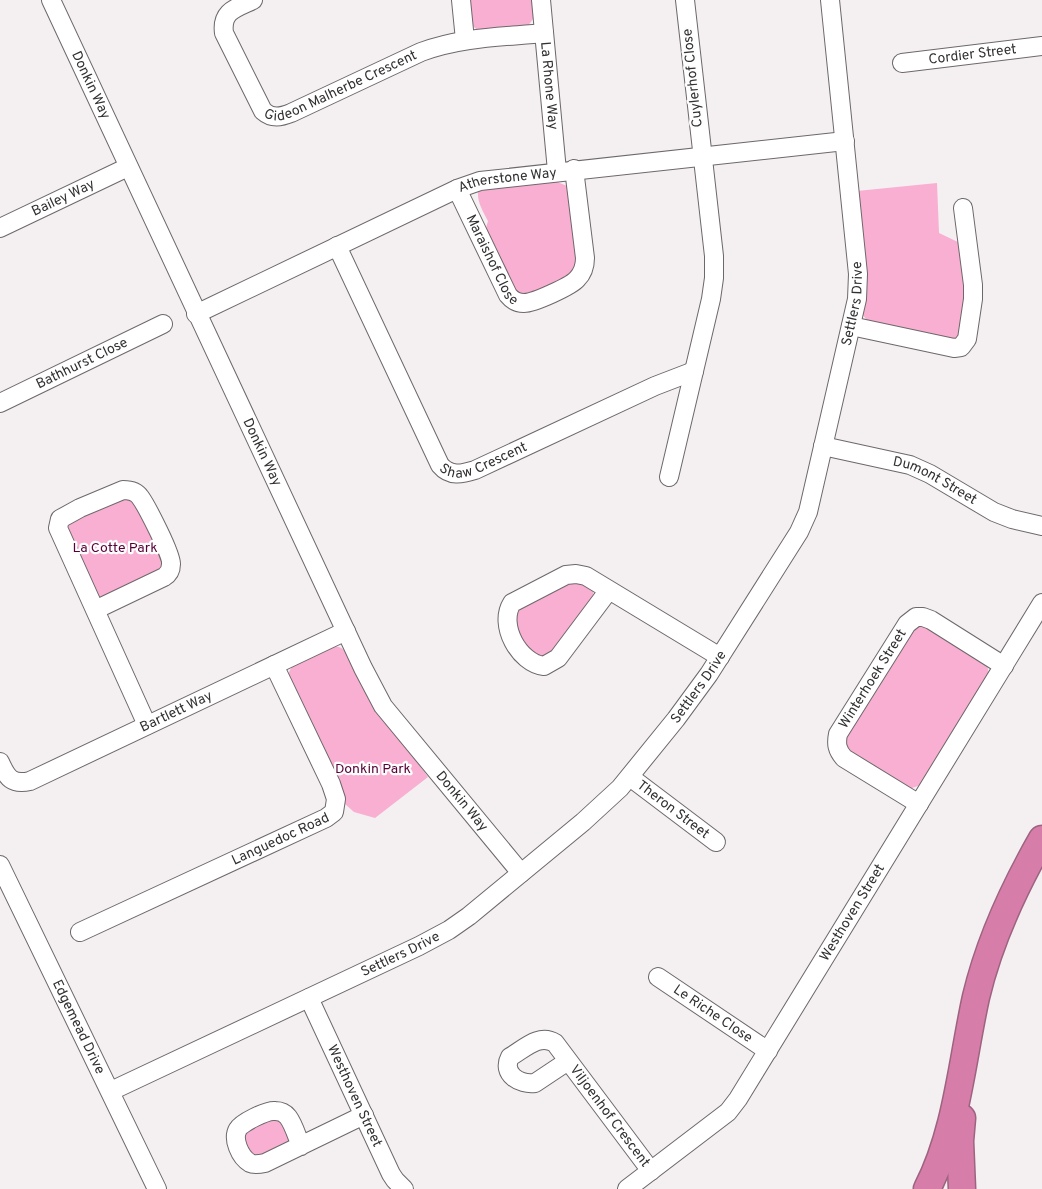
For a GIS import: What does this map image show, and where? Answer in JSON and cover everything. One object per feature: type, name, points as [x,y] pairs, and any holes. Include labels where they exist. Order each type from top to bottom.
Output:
[{"type":"highway","points":[[927,1189],[939,1162],[951,1121],[977,995],[991,950],[1014,892],[1042,839]]},
{"type":"highway","points":[[962,1189],[960,1141],[966,1043]]},
{"type":"street","name":"Donkin Way","points":[[51,0],[196,314],[363,668],[383,706],[521,873]]},
{"type":"street","name":"Gideon Malherbe Crescent","points":[[253,0],[226,15],[223,22],[224,33],[260,105],[271,116],[285,116],[421,52],[465,40],[544,33]]},
{"type":"street","points":[[461,0],[465,40]]},
{"type":"street","name":"La Rhone Way","points":[[541,0],[544,33],[565,170]]},
{"type":"street","name":"Cuylerhof Close","points":[[685,0],[702,156]]},
{"type":"street","name":"Settlers Drive","points":[[111,1091],[419,946],[449,930],[598,809],[630,777],[676,719],[720,657],[788,550],[804,521],[810,504],[857,299],[858,274],[830,0]]},
{"type":"street","name":"Cordier Street","points":[[902,63],[1042,46]]},
{"type":"street","name":"Atherstone Way","points":[[196,314],[458,188],[480,181],[565,170],[845,141]]},
{"type":"street","points":[[669,477],[711,299],[714,278],[714,256],[702,156]]},
{"type":"street","name":"Bailey Way","points":[[0,228],[128,167]]},
{"type":"street","name":"Maraishof Close","points":[[458,188],[508,295],[512,300],[526,304],[573,283],[581,275],[585,265],[586,258],[565,170]]},
{"type":"street","points":[[851,326],[954,348],[965,344],[971,317],[973,286],[962,208]]},
{"type":"street","name":"Shaw Crescent","points":[[337,246],[440,465],[449,472],[463,474],[475,470],[655,386],[694,371]]},
{"type":"street","name":"Bathhurst Close","points":[[0,403],[163,324]]},
{"type":"street","name":"Dumont Street","points":[[823,446],[910,465],[930,474],[994,512],[1012,519],[1042,526]]},
{"type":"street","points":[[95,610],[170,573],[170,556],[140,497],[129,490],[123,490],[80,508],[60,519],[58,530],[147,725]]},
{"type":"street","points":[[609,590],[558,658],[544,666],[531,662],[523,655],[510,634],[507,621],[508,610],[512,603],[571,574],[586,576],[720,657]]},
{"type":"street","name":"Westhoven Street","points":[[627,1189],[728,1112],[738,1098],[1042,603]]},
{"type":"street","name":"Winterhoek Street","points":[[919,804],[844,758],[839,753],[836,742],[838,734],[907,624],[916,617],[931,620],[1004,666]]},
{"type":"street","name":"Bartlett Way","points":[[3,769],[17,782],[30,781],[346,631]]},
{"type":"street","name":"Languedoc Road","points":[[80,932],[326,818],[334,812],[336,799],[331,784],[274,665]]},
{"type":"street","name":"Theron Street","points":[[630,777],[716,842]]},
{"type":"street","name":"Edgemead Drive","points":[[0,865],[157,1189]]},
{"type":"street","name":"Le Riche Close","points":[[658,977],[768,1051]]},
{"type":"street","name":"Westhoven Street","points":[[309,998],[391,1174],[404,1189]]},
{"type":"street","name":"Viljoenhof Crescent","points":[[568,1061],[651,1171]]},
{"type":"street","points":[[301,1146],[364,1115]]},
{"type":"green space","points":[[467,0],[534,0],[535,16],[528,26],[479,31],[470,24]]},
{"type":"green space","points":[[555,181],[567,186],[570,191],[579,263],[576,274],[527,299],[515,298],[484,235],[488,221],[479,203],[478,191]]},
{"type":"green space","points":[[937,183],[939,233],[960,243],[966,288],[963,330],[957,340],[869,323],[862,314],[857,191]]},
{"type":"green space","name":"La Cotte Park","points":[[120,497],[134,499],[163,555],[163,566],[160,571],[107,598],[98,597],[67,530],[70,523]]},
{"type":"green space","points":[[576,578],[593,589],[594,600],[550,655],[537,658],[517,639],[514,609]]},
{"type":"green space","points":[[923,624],[987,664],[989,675],[921,785],[907,788],[850,754],[843,744],[846,730],[908,631]]},
{"type":"green space","name":"Donkin Park","points":[[331,646],[341,648],[348,654],[377,708],[428,777],[375,818],[354,812],[345,804],[288,677],[293,665],[311,654]]},
{"type":"green space","points":[[279,1116],[290,1140],[288,1143],[260,1157],[249,1156],[241,1134],[243,1131]]}]
